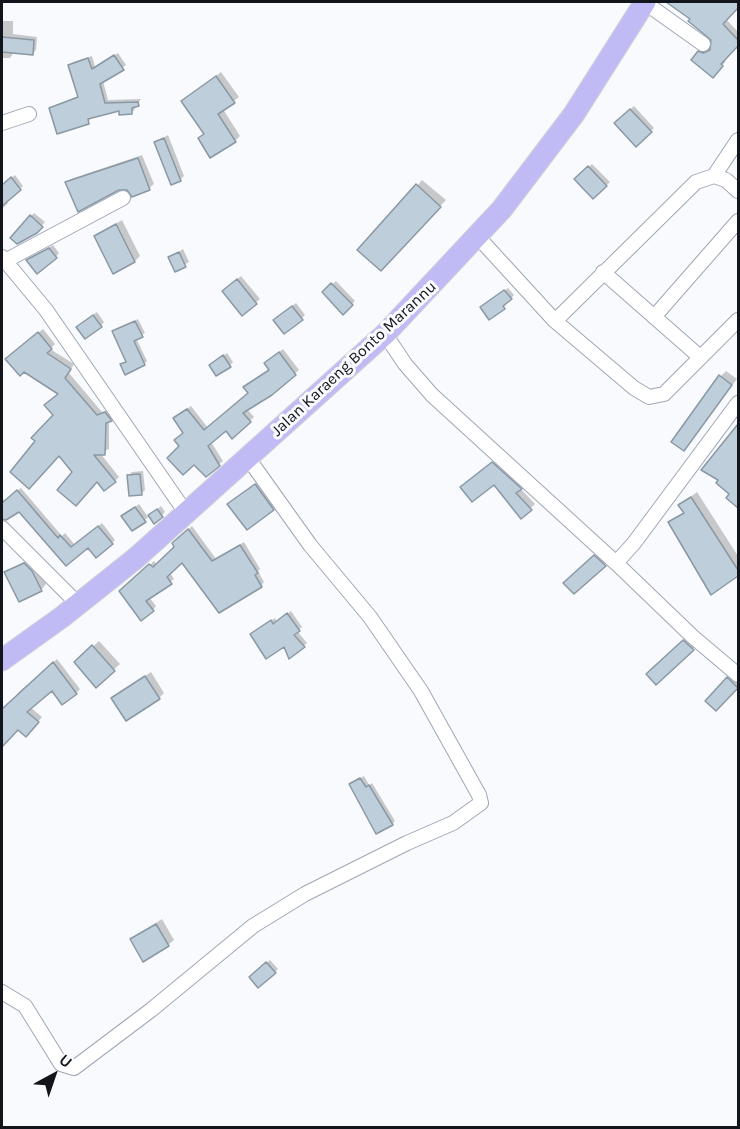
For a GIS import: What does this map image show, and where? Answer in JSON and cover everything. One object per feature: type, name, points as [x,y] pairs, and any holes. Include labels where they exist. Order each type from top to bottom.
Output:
[{"type":"main road","name":"Jalan Karaeng Bonto Marannu","points":[[2,660],[78,604],[186,513],[385,334],[478,237],[574,114],[645,2]]},
{"type":"street","points":[[645,2],[703,44]]},
{"type":"street","points":[[2,123],[29,114]]},
{"type":"street","points":[[714,176],[738,140]]},
{"type":"street","points":[[555,321],[686,189],[704,177],[714,176],[726,180],[738,191]]},
{"type":"street","points":[[123,198],[3,259],[46,310],[186,513]]},
{"type":"street","points":[[654,317],[738,220]]},
{"type":"street","points":[[478,237],[555,321],[634,388],[649,396],[664,394],[700,357],[735,328]]},
{"type":"street","points":[[603,272],[700,357]]},
{"type":"street","points":[[385,334],[405,364],[432,395],[616,563],[692,636],[738,675]]},
{"type":"street","points":[[616,563],[634,543],[738,403]]},
{"type":"street","points":[[2,992],[25,1006],[61,1064],[74,1068],[151,1010],[253,926],[305,894],[421,836],[453,823],[481,803],[479,795],[421,691],[370,617],[310,545],[248,458]]},
{"type":"street","points":[[2,528],[78,604]]},
{"type":"building","points":[[666,2],[738,2],[738,8],[723,24],[738,40],[738,46],[721,64],[723,66],[713,78],[691,60],[698,51],[703,53],[710,50],[711,40],[688,21],[690,19]]},
{"type":"building","points":[[2,37],[34,40],[33,55],[2,52]]},
{"type":"building","points":[[114,55],[124,70],[100,84],[105,103],[138,102],[139,106],[132,108],[132,114],[119,115],[119,111],[88,119],[89,124],[57,134],[49,108],[78,97],[68,65],[88,58],[92,69]]},
{"type":"building","points":[[216,76],[235,103],[218,114],[236,142],[210,158],[198,138],[204,134],[181,101]]},
{"type":"building","points":[[630,109],[652,132],[636,147],[614,123]]},
{"type":"building","points":[[164,138],[181,181],[171,185],[154,142]]},
{"type":"building","points":[[138,158],[150,190],[132,197],[127,190],[119,190],[78,212],[65,182]]},
{"type":"building","points":[[588,166],[607,186],[593,199],[574,179]]},
{"type":"building","points":[[11,177],[21,190],[2,206],[2,185]]},
{"type":"building","points":[[416,184],[441,207],[381,271],[357,250]]},
{"type":"building","points":[[30,215],[43,227],[17,244],[10,238]]},
{"type":"building","points":[[116,224],[135,262],[113,274],[94,236]]},
{"type":"building","points":[[49,248],[57,258],[37,274],[26,260]]},
{"type":"building","points":[[179,252],[186,267],[175,272],[168,257]]},
{"type":"building","points":[[237,279],[257,304],[242,316],[222,291]]},
{"type":"building","points":[[331,283],[353,305],[343,315],[322,292]]},
{"type":"building","points":[[504,290],[512,299],[503,306],[505,309],[489,320],[480,307]]},
{"type":"building","points":[[292,306],[303,320],[284,334],[273,320]]},
{"type":"building","points":[[93,315],[102,327],[85,339],[76,327]]},
{"type":"building","points":[[135,321],[143,337],[134,341],[145,365],[125,375],[120,364],[126,362],[112,331]]},
{"type":"building","points":[[38,332],[52,349],[47,353],[71,369],[65,378],[97,415],[105,412],[112,421],[106,423],[105,455],[94,455],[116,482],[104,491],[97,482],[76,506],[57,490],[72,472],[59,456],[29,489],[10,472],[35,441],[31,438],[53,415],[44,405],[58,394],[24,372],[20,376],[5,359]]},
{"type":"building","points":[[279,352],[296,375],[272,395],[243,413],[251,422],[232,439],[226,431],[208,446],[220,466],[206,477],[194,465],[183,475],[167,458],[179,446],[174,440],[183,433],[173,418],[187,409],[204,430],[248,393],[243,387],[269,370],[264,363]]},
{"type":"building","points":[[223,355],[231,367],[216,376],[209,365]]},
{"type":"building","points":[[719,375],[732,385],[684,451],[671,442]]},
{"type":"building","points":[[738,424],[738,508],[726,498],[729,494],[716,483],[718,480],[701,470]]},
{"type":"building","points":[[492,462],[522,489],[516,493],[532,510],[521,519],[494,485],[472,502],[460,487]]},
{"type":"building","points":[[140,474],[142,495],[129,496],[127,475]]},
{"type":"building","points":[[255,484],[274,510],[247,530],[227,504]]},
{"type":"building","points":[[17,490],[58,538],[60,535],[71,547],[98,526],[113,544],[96,558],[88,548],[66,566],[19,512],[6,520],[2,519],[2,503]]},
{"type":"building","points":[[691,497],[738,570],[738,576],[711,595],[668,522],[684,513],[678,505]]},
{"type":"building","points":[[135,507],[146,522],[132,531],[121,516]]},
{"type":"building","points":[[157,509],[163,517],[154,524],[148,515]]},
{"type":"building","points":[[188,529],[212,561],[240,545],[258,573],[255,575],[262,587],[219,613],[182,563],[167,577],[172,584],[146,601],[154,611],[141,621],[119,591],[149,564],[153,567],[174,547],[172,543]]},
{"type":"building","points":[[594,555],[606,566],[574,594],[563,583]]},
{"type":"building","points":[[24,563],[32,571],[42,591],[19,602],[4,572]]},
{"type":"building","points":[[287,613],[300,631],[294,635],[305,647],[289,659],[284,647],[266,659],[250,634],[271,620],[273,624]]},
{"type":"building","points":[[683,640],[694,650],[656,685],[646,674]]},
{"type":"building","points":[[92,645],[115,671],[96,688],[74,662]]},
{"type":"building","points":[[53,662],[77,694],[62,705],[52,691],[27,712],[39,722],[26,737],[18,730],[2,747],[2,709]]},
{"type":"building","points":[[145,676],[160,699],[126,721],[111,698]]},
{"type":"building","points":[[727,677],[738,688],[716,711],[705,701]]},
{"type":"building","points":[[360,778],[366,787],[369,785],[393,825],[376,834],[349,784]]},
{"type":"building","points":[[156,924],[169,946],[143,962],[130,939]]},
{"type":"building","points":[[266,962],[276,973],[258,988],[249,977]]}]
